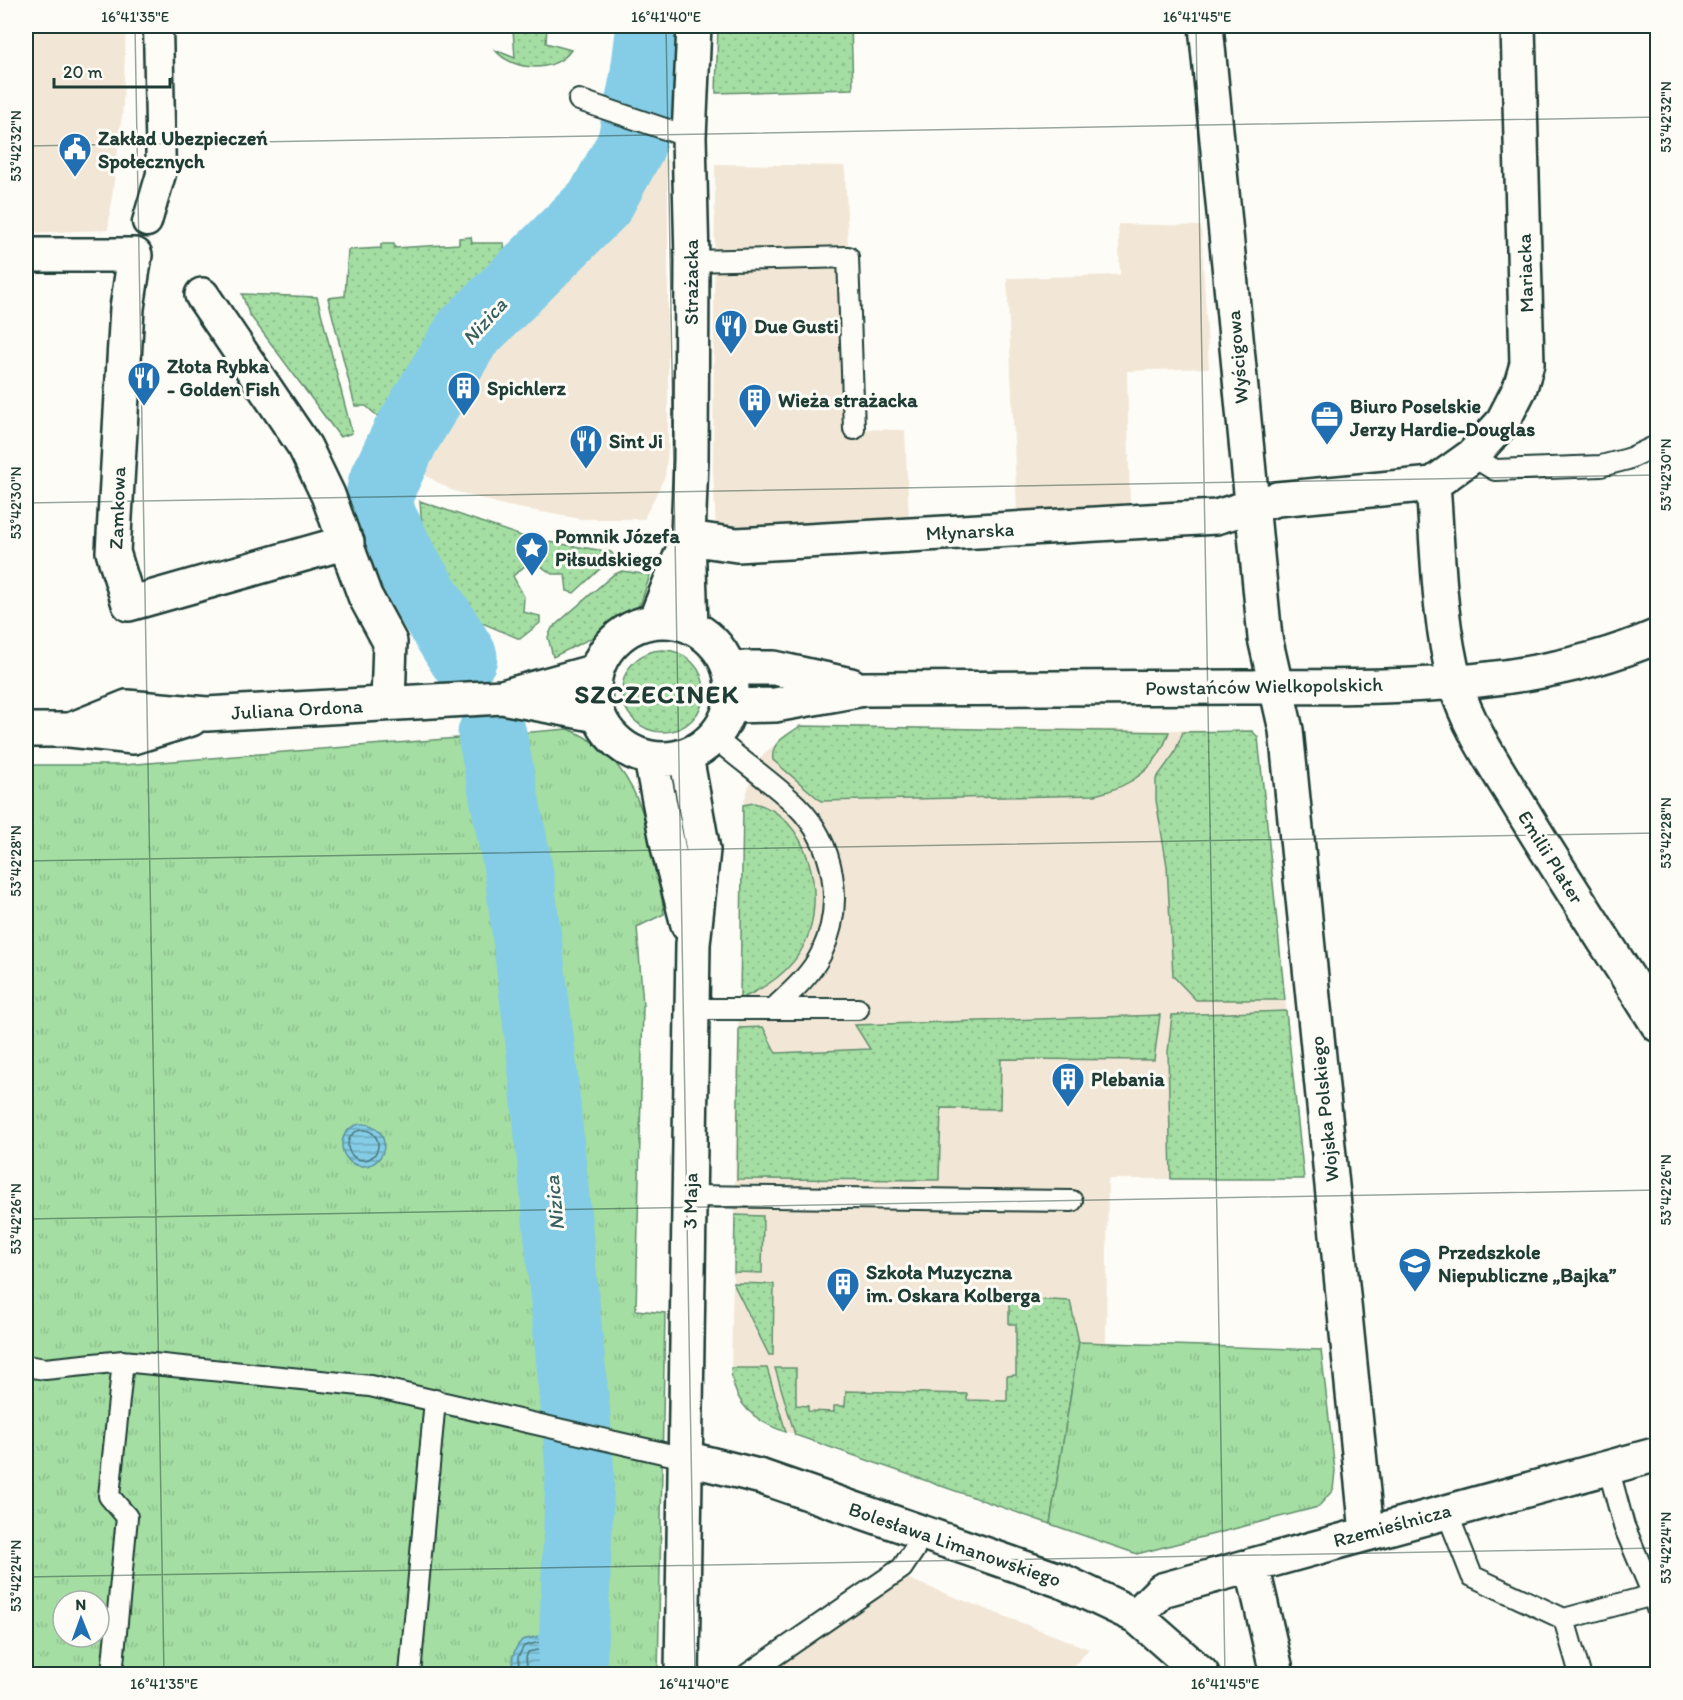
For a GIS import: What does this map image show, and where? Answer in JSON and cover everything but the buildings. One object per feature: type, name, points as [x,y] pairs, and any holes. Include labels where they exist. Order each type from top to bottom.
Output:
[{"type":"street","points":[[147,222],[161,174],[158,26]]},
{"type":"street","name":"Strażacka","points":[[691,627],[688,538],[691,460],[692,261],[689,137],[694,26]]},
{"type":"street","name":"Wyścigowa","points":[[1206,26],[1251,508],[1265,638],[1277,687]]},
{"type":"street","name":"Mariacka","points":[[1433,484],[1472,456],[1502,423],[1520,388],[1527,364],[1518,26]]},
{"type":"street","points":[[26,255],[135,255]]},
{"type":"street","name":"Zamkowa","points":[[135,255],[127,308],[113,552],[129,604],[347,542]]},
{"type":"street","points":[[202,295],[305,447],[347,542],[365,596],[390,642],[388,703]]},
{"type":"street","points":[[1251,508],[1277,499],[1433,484],[1446,633],[1456,683]]},
{"type":"street","name":"Młynarska","points":[[688,538],[737,545],[1216,517],[1251,508]]},
{"type":"street","name":"Strażacka","points":[[655,621],[688,538]]},
{"type":"street","points":[[655,621],[674,621],[691,627],[708,637],[721,651],[730,668],[733,687],[731,706],[725,723],[715,738],[702,749],[686,756],[669,760],[651,759],[628,751],[610,736],[598,714],[593,693],[596,671],[604,653],[618,637],[636,626],[655,621]]},
{"type":"street","name":"Powstańców Wielkopolskich","points":[[731,706],[775,705],[864,689],[1277,687],[1456,683],[1576,665],[1602,658],[1658,636]]},
{"type":"street","name":"Powstańców Wielkopolskich","points":[[730,668],[774,668],[864,689]]},
{"type":"street","points":[[502,697],[596,671]]},
{"type":"street","name":"Emilii Plater","points":[[1456,683],[1485,749],[1649,993],[1658,1025]]},
{"type":"street","name":"Wojska Polskiego","points":[[1277,687],[1287,730],[1367,1532]]},
{"type":"street","points":[[502,697],[598,714]]},
{"type":"street","name":"Juliana Ordona","points":[[26,730],[70,730],[128,707],[207,714],[502,697]]},
{"type":"street","name":"3 Maja","points":[[682,1674],[693,944],[703,850],[686,756]]},
{"type":"street","name":"3 Maja","points":[[651,759],[669,851],[693,944]]},
{"type":"street","name":"Rzemieślnicza","points":[[1136,1616],[1162,1590],[1446,1510],[1658,1454]]},
{"type":"street","name":"Bolesława Limanowskiego","points":[[685,1458],[762,1477],[1062,1581],[1136,1616],[1202,1674]]},
{"type":"street","points":[[1252,1565],[1277,1674]]},
{"type":"lane","points":[[579,100],[689,137]]},
{"type":"lane","points":[[135,255],[147,222]]},
{"type":"lane","points":[[692,261],[848,257],[854,429]]},
{"type":"lane","points":[[1472,456],[1495,470],[1601,466],[1628,459],[1658,445]]},
{"type":"lane","points":[[715,738],[796,806],[817,833],[832,875],[834,907],[820,954],[804,978],[773,1009]]},
{"type":"lane","points":[[693,1009],[858,1009]]},
{"type":"lane","points":[[690,1196],[1072,1201]]},
{"type":"lane","points":[[26,1366],[45,1369],[123,1361],[370,1386],[685,1458]]},
{"type":"lane","points":[[112,1674],[127,1517],[109,1496],[123,1361]]},
{"type":"lane","points":[[410,1674],[435,1401]]},
{"type":"lane","points":[[1446,1510],[1472,1576],[1564,1619],[1655,1603],[1624,1526],[1608,1467]]},
{"type":"lane","points":[[748,1674],[902,1568],[914,1550],[920,1530]]},
{"type":"lane","points":[[1564,1619],[1580,1674]]},
{"type":"shaded area","points":[[30,26],[126,26],[123,107],[108,230],[26,233],[26,99]]},
{"type":"shaded area","points":[[640,154],[668,160],[668,448],[665,476],[644,519],[581,519],[507,506],[451,490],[407,465],[477,346],[608,226]]},
{"type":"shaded area","points":[[715,164],[845,166],[855,429],[905,430],[909,520],[722,533],[716,528],[713,472]]},
{"type":"shaded area","points":[[1118,224],[1201,226],[1209,368],[1127,371],[1130,506],[1017,513],[1007,278],[1120,275]]},
{"type":"shaded area","points":[[800,726],[1252,731],[1258,737],[1304,1179],[1108,1179],[1106,1343],[1321,1350],[1335,1471],[1333,1490],[1318,1507],[1137,1554],[773,1427],[757,1419],[744,1405],[733,1386],[731,1368],[743,805],[754,769],[764,753]]},
{"type":"shaded area","points":[[885,1570],[1089,1649],[1067,1674],[734,1674]]},
{"type":"green space","points":[[507,26],[547,26],[546,43],[571,50],[555,63],[533,67],[522,66],[502,57],[495,50],[515,58],[513,29]]},
{"type":"green space","points":[[718,26],[851,26],[853,89],[716,93]]},
{"type":"green space","points":[[471,237],[472,243],[504,243],[507,279],[459,325],[393,430],[366,406],[355,406],[328,298],[345,296],[348,250],[381,248],[381,244],[394,244],[395,248],[459,244],[459,238]]},
{"type":"green space","points":[[242,294],[317,297],[352,433],[340,437],[249,314]]},
{"type":"green space","points":[[420,501],[530,539],[611,552],[614,556],[574,593],[567,591],[565,574],[552,574],[532,560],[513,576],[524,597],[523,612],[540,616],[540,623],[520,639],[475,620],[422,530]]},
{"type":"green space","points":[[622,571],[650,575],[641,603],[624,622],[553,657],[548,637],[552,628],[613,575]]},
{"type":"green space","points":[[663,650],[679,653],[692,662],[701,675],[704,691],[701,707],[692,720],[679,729],[663,732],[647,729],[634,720],[625,707],[622,691],[625,675],[634,662],[647,653]]},
{"type":"green space","points":[[800,726],[1169,732],[1158,756],[1141,774],[1120,787],[1095,795],[821,801],[773,760],[774,748],[777,744]]},
{"type":"green space","points":[[568,729],[593,742],[613,760],[628,781],[649,832],[664,914],[637,927],[643,1005],[636,1310],[665,1313],[658,1674],[26,1674],[26,765],[124,765]]},
{"type":"green space","points":[[1252,731],[1258,737],[1285,1000],[1196,1000],[1173,976],[1167,866],[1156,800],[1156,779],[1174,754],[1183,732]]},
{"type":"green space","points":[[754,803],[773,811],[788,823],[800,840],[813,882],[814,903],[811,924],[800,953],[778,977],[740,999],[743,805]]},
{"type":"green space","points":[[1286,1011],[1304,1179],[1171,1179],[1168,1052],[1172,1015]]},
{"type":"green space","points":[[1160,1015],[1154,1060],[1001,1059],[1000,1109],[941,1108],[939,1180],[737,1179],[739,1028],[763,1027],[776,1053],[870,1049],[855,1025]]},
{"type":"green space","points":[[735,1215],[763,1216],[762,1273],[734,1272]]},
{"type":"green space","points":[[733,1283],[774,1284],[773,1355],[769,1355]]},
{"type":"green space","points":[[1009,1298],[1070,1301],[1079,1342],[1050,1524],[795,1435],[775,1368],[796,1368],[796,1405],[808,1406],[808,1411],[834,1412],[834,1406],[845,1406],[846,1391],[967,1394],[967,1400],[1007,1401],[1007,1376],[1016,1375],[1016,1324],[1009,1324]]},
{"type":"green space","points":[[1079,1342],[1321,1350],[1335,1471],[1333,1490],[1318,1507],[1137,1554],[1050,1524]]},
{"type":"green space","points":[[731,1368],[767,1368],[786,1432],[764,1423],[747,1409],[736,1391]]},
{"type":"water","points":[[363,1124],[378,1130],[384,1145],[378,1160],[363,1166],[348,1160],[342,1145],[348,1130]]},
{"type":"water","points":[[574,1628],[572,1674],[516,1674],[513,1657],[522,1640]]},
{"type":"waterway","name":"Nizica","points":[[463,657],[404,562],[382,517],[379,503],[382,485],[405,437],[467,334],[600,202],[631,145],[644,80],[651,26]]},
{"type":"waterway","name":"Nizica","points":[[492,734],[519,874],[541,1052],[576,1417],[580,1475],[572,1674]]},
{"type":"place","name":"Zakład Ubezpieczeń Społecznych","points":[[75,178]]},
{"type":"place","name":"Due Gusti","points":[[731,355]]},
{"type":"place","name":"Złota Rybka - Golden Fish","points":[[144,407]]},
{"type":"place","name":"Spichlerz","points":[[464,417]]},
{"type":"place","name":"Wieża strażacka","points":[[755,429]]},
{"type":"place","name":"Biuro Poselskie Jerzy Hardie-Douglas","points":[[1327,446]]},
{"type":"place","name":"Sint Ji","points":[[586,470]]},
{"type":"place","name":"Pomnik Józefa Piłsudskiego","points":[[532,577]]},
{"type":"place","name":"Plebania","points":[[1068,1108]]},
{"type":"place","name":"Przedszkole Niepubliczne „Bajka”","points":[[1415,1293]]},
{"type":"place","name":"Szkoła Muzyczna im. Oskara Kolberga","points":[[843,1313]]},
{"type":"district","name":"SZCZECINEK","points":[[657,694]]}]
